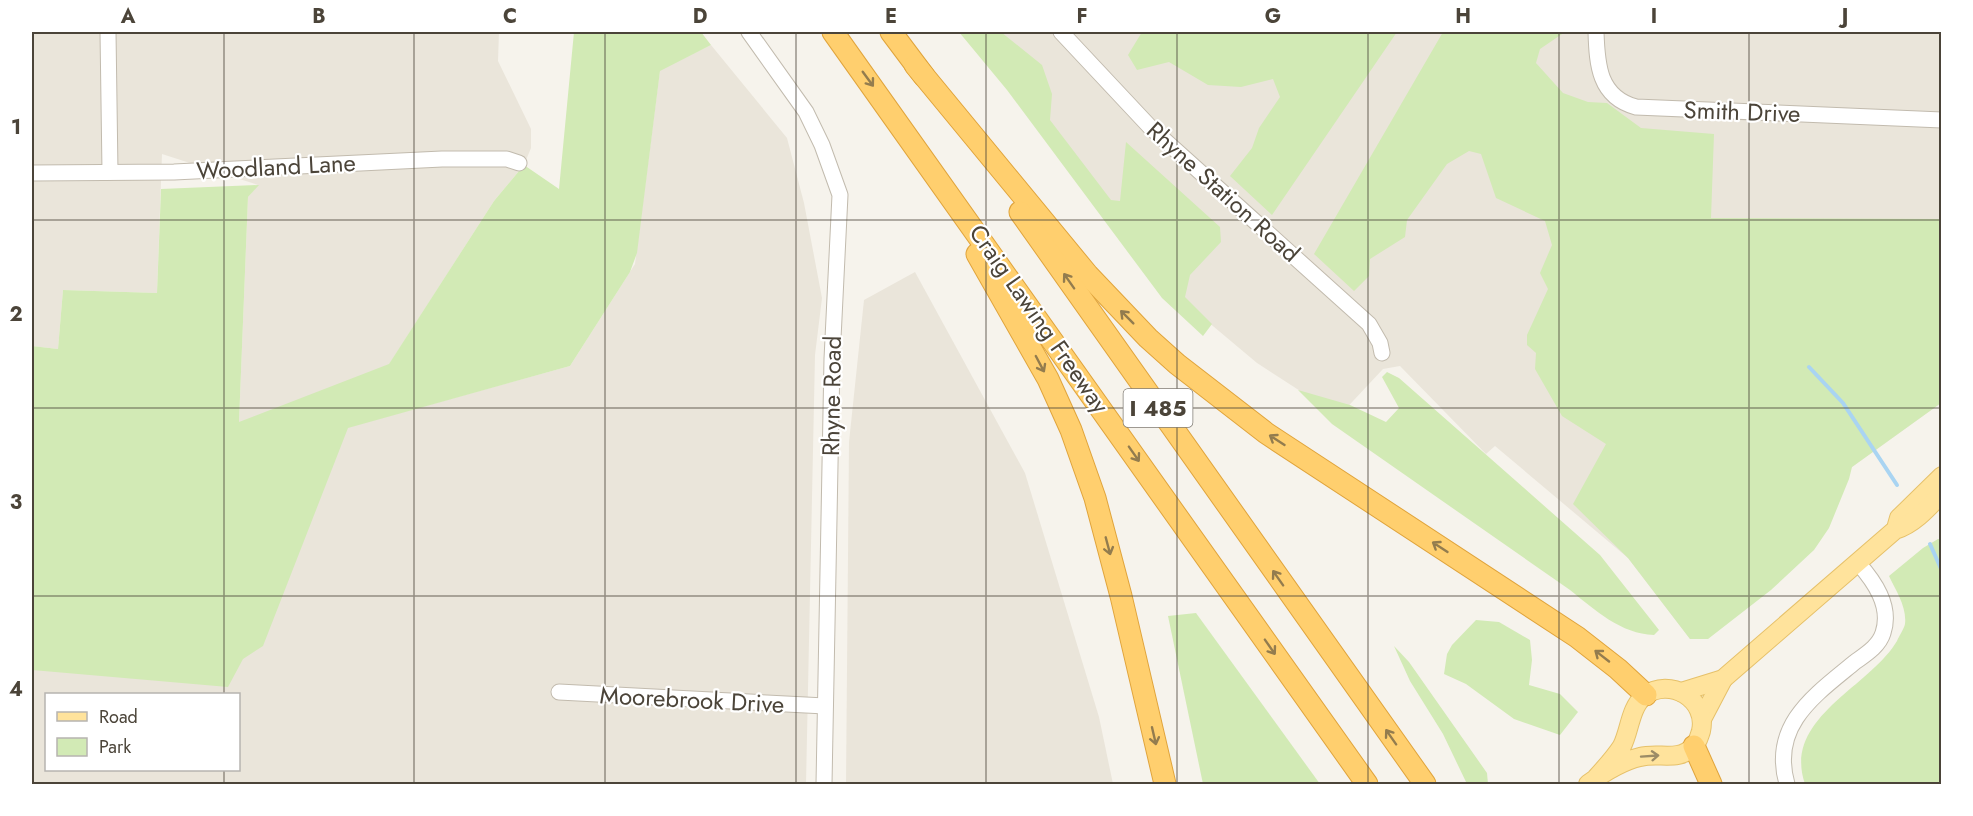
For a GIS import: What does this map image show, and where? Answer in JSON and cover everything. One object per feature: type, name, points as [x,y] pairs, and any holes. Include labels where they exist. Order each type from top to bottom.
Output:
[{"type":"highway","name":"Craig Lawing Freeway","points":[[833,32],[906,131],[1367,784]]},
{"type":"highway","name":"Craig Lawing Freeway","points":[[891,32],[1425,784]]},
{"type":"highway","points":[[915,65],[1088,275],[1148,338],[1177,364],[1266,433],[1577,637],[1646,695]]},
{"type":"highway","points":[[906,131],[1018,323],[1048,379],[1071,430],[1095,498],[1165,784]]},
{"type":"highway","points":[[1694,746],[1711,784]]},
{"type":"main road","points":[[1895,530],[1899,518],[1941,476]]},
{"type":"main road","points":[[1592,781],[1640,757],[1678,756],[1694,746],[1699,738],[1702,718],[1723,679],[1895,530],[1905,527],[1921,514],[1941,493]]},
{"type":"main road","points":[[1592,781],[1620,748],[1634,711],[1646,695],[1657,690],[1681,692],[1723,679]]},
{"type":"main road","points":[[1681,692],[1695,702],[1702,718]]},
{"type":"street","points":[[108,32],[110,172]]},
{"type":"street","name":"Rhyne Road","points":[[749,32],[806,112],[822,145],[840,195],[832,359],[824,784]]},
{"type":"street","name":"Rhyne Station Road","points":[[1061,32],[1150,128],[1369,324],[1380,343],[1382,353]]},
{"type":"street","name":"Smith Drive","points":[[1596,32],[1596,55],[1604,82],[1619,100],[1636,107],[1941,120]]},
{"type":"street","name":"Woodland Lane","points":[[32,173],[174,172],[442,159],[507,159],[519,163]]},
{"type":"street","points":[[1787,784],[1783,763],[1784,746],[1794,720],[1814,697],[1870,651],[1883,633],[1885,610],[1881,597],[1872,579],[1858,563]]},
{"type":"street","name":"Moorebrook Drive","points":[[559,692],[825,706]]},
{"type":"shaded area","points":[[32,32],[499,32],[498,61],[531,129],[531,148],[524,165],[494,201],[349,427],[570,366],[635,264],[660,70],[711,45],[787,138],[804,203],[822,298],[815,355],[806,784],[32,784],[32,416],[239,422],[248,197],[258,185],[162,154],[157,293],[63,290],[58,349],[32,346]]},
{"type":"shaded area","points":[[981,32],[1941,32],[1941,403],[1852,467],[1690,639],[1628,558],[1495,446],[1486,454],[1400,366],[1383,369],[1339,416],[1257,363],[1201,316],[1162,273]]},
{"type":"shaded area","points":[[915,272],[1025,473],[1099,717],[1113,784],[846,784],[849,442],[864,300]]},
{"type":"green space","points":[[574,32],[701,32],[711,45],[660,71],[637,253],[630,272],[570,366],[348,428],[263,646],[243,659],[228,687],[32,670],[32,346],[58,349],[63,290],[157,293],[161,189],[259,185],[248,197],[239,422],[389,364],[494,201],[524,165],[559,189]]},
{"type":"green space","points":[[959,32],[1001,32],[1042,65],[1052,94],[1050,120],[1111,200],[1120,201],[1126,142],[1220,227],[1221,242],[1190,275],[1185,297],[1212,324],[1203,336],[1162,298],[1007,90]]},
{"type":"green space","points":[[1142,32],[1397,32],[1272,215],[1230,176],[1252,148],[1259,128],[1280,97],[1273,79],[1241,87],[1208,85],[1169,62],[1137,70],[1128,55]]},
{"type":"green space","points":[[1443,32],[1565,32],[1540,49],[1536,63],[1563,93],[1588,102],[1607,103],[1641,128],[1714,134],[1711,218],[1941,219],[1941,403],[1852,467],[1829,528],[1814,550],[1771,590],[1708,639],[1690,639],[1628,558],[1573,504],[1606,444],[1562,416],[1535,369],[1536,353],[1527,345],[1527,335],[1548,289],[1540,273],[1552,245],[1545,221],[1496,198],[1481,154],[1469,151],[1447,164],[1407,220],[1405,237],[1370,259],[1369,276],[1354,291],[1314,254]]},
{"type":"green space","points":[[1387,372],[1399,378],[1600,555],[1659,630],[1654,635],[1642,634],[1609,620],[1570,590],[1332,424],[1298,390],[1350,405],[1386,422],[1399,408],[1382,377]]},
{"type":"green space","points":[[1942,539],[1941,784],[1805,784],[1801,761],[1806,740],[1817,722],[1832,705],[1884,658],[1904,628],[1903,605],[1889,576],[1923,548]]},
{"type":"green space","points":[[1196,613],[1320,784],[1203,784],[1168,616]]},
{"type":"green space","points":[[1476,620],[1499,622],[1530,640],[1532,660],[1529,685],[1560,694],[1578,712],[1560,735],[1514,719],[1466,684],[1444,674],[1447,654],[1452,645]]},
{"type":"green space","points":[[1394,646],[1409,662],[1487,773],[1488,784],[1467,784],[1443,734],[1410,681]]},
{"type":"waterway","points":[[1809,367],[1843,403],[1897,485]]},
{"type":"waterway","points":[[1930,544],[1942,571]]}]
